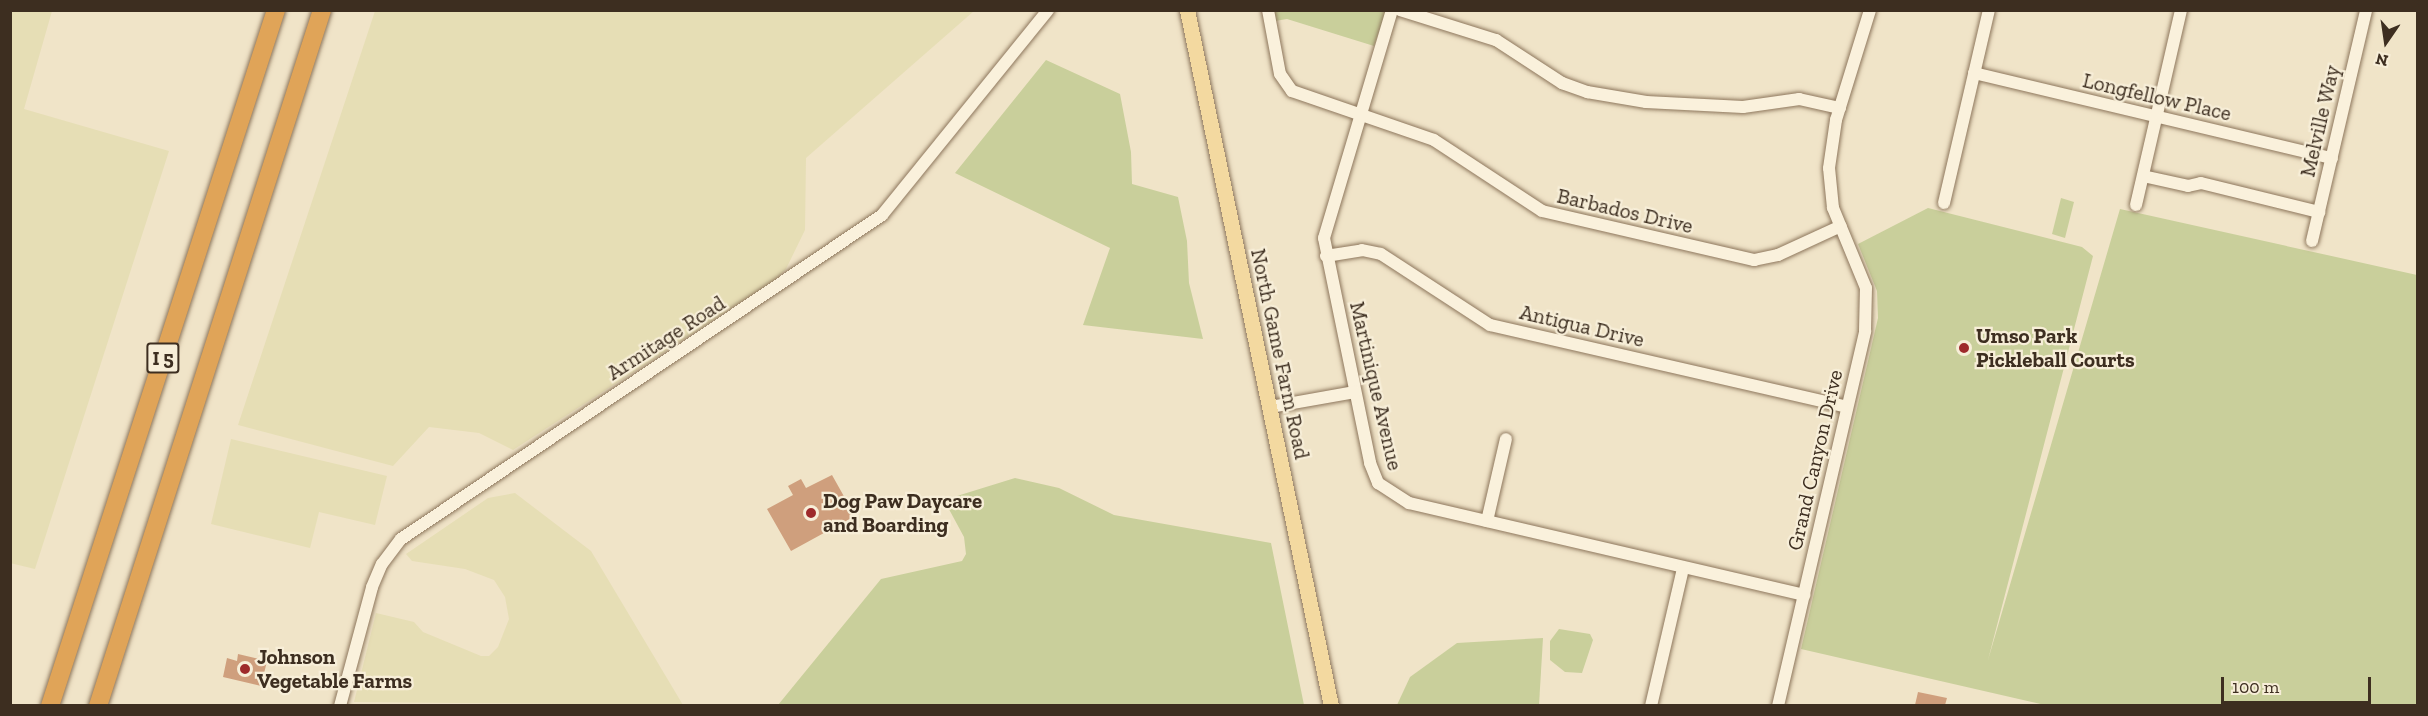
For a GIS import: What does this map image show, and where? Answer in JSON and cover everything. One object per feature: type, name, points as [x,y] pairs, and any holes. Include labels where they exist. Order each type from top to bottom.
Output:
[{"type":"highway","name":"I 5","points":[[50,705],[276,10]]},
{"type":"highway","name":"I 5","points":[[98,705],[322,10]]},
{"type":"main road","name":"North Game Farm Road","points":[[1187,10],[1331,705]]},
{"type":"street","name":"Armitage Road","points":[[340,705],[372,587],[382,564],[401,539],[882,215],[1048,10]]},
{"type":"street","name":"Barbados Drive","points":[[1268,10],[1287,87],[1304,98],[1434,140],[1542,211],[1742,258],[1778,255],[1840,226]]},
{"type":"street","name":"Martinique Avenue","points":[[1392,10],[1326,228],[1326,256],[1370,463],[1383,489],[1401,501],[1804,595]]},
{"type":"street","points":[[1400,10],[1496,40],[1562,83],[1587,92],[1646,102],[1743,106],[1799,99],[1840,108]]},
{"type":"street","name":"Grand Canyon Drive","points":[[1778,705],[1868,309],[1862,270],[1840,226],[1829,190],[1830,150],[1840,108],[1870,10]]},
{"type":"street","points":[[1944,203],[1989,10]]},
{"type":"street","points":[[2136,205],[2181,10]]},
{"type":"street","name":"Melville Way","points":[[2312,241],[2366,10]]},
{"type":"street","name":"Longfellow Place","points":[[1974,74],[2332,158]]},
{"type":"street","points":[[2143,176],[2186,186],[2201,183],[2319,212]]},
{"type":"street","name":"Antigua Drive","points":[[1326,256],[1362,250],[1381,254],[1490,325],[1847,407]]},
{"type":"street","points":[[1270,407],[1355,392]]},
{"type":"street","points":[[1487,521],[1506,439]]},
{"type":"street","points":[[1651,705],[1683,568]]},
{"type":"shaded area","points":[[10,11],[52,11],[24,109],[169,151],[35,569],[10,563]]},
{"type":"shaded area","points":[[375,11],[974,11],[806,158],[805,230],[786,269],[775,280],[513,450],[479,433],[429,427],[393,466],[238,425]]},
{"type":"shaded area","points":[[231,439],[387,476],[375,525],[319,512],[310,548],[211,524]]},
{"type":"shaded area","points":[[515,493],[591,551],[683,705],[354,702],[376,613],[414,622],[423,632],[481,656],[489,656],[498,647],[509,619],[505,597],[494,580],[465,569],[412,561],[406,554],[488,498]]},
{"type":"green space","points":[[1273,11],[1386,11],[1374,46],[1287,19],[1275,21]]},
{"type":"green space","points":[[1046,60],[1120,94],[1131,152],[1132,184],[1178,197],[1187,241],[1189,283],[1203,339],[1083,325],[1110,248],[955,173]]},
{"type":"green space","points":[[2061,198],[2074,202],[2065,238],[2052,234]]},
{"type":"green space","points":[[1928,208],[2082,247],[2093,256],[1988,660],[2120,209],[2417,275],[2417,705],[2045,705],[1801,649],[1878,318],[1877,291],[1858,244]]},
{"type":"green space","points":[[1015,478],[1059,488],[1114,515],[1271,543],[1304,705],[778,705],[881,579],[962,561],[966,554],[964,537],[944,500]]},
{"type":"green space","points":[[1559,629],[1590,634],[1593,640],[1582,673],[1565,672],[1550,660],[1550,641]]},
{"type":"green space","points":[[1543,638],[1539,705],[1397,705],[1410,677],[1457,643]]},
{"type":"building","name":"Dog Paw Daycare and Boarding","points":[[832,475],[855,516],[791,551],[767,509],[793,495],[788,486],[801,479],[806,488]]},
{"type":"building","name":"Johnson Vegetable Farms","points":[[238,654],[267,661],[261,686],[223,677],[227,658],[237,661]]},
{"type":"building","points":[[1918,692],[1947,698],[1945,705],[1915,705]]},
{"type":"place","name":"Umso Park Pickleball Courts","points":[[1964,348]]},
{"type":"place","name":"Dog Paw Daycare and Boarding","points":[[811,513]]},
{"type":"place","name":"Johnson Vegetable Farms","points":[[245,669]]}]
